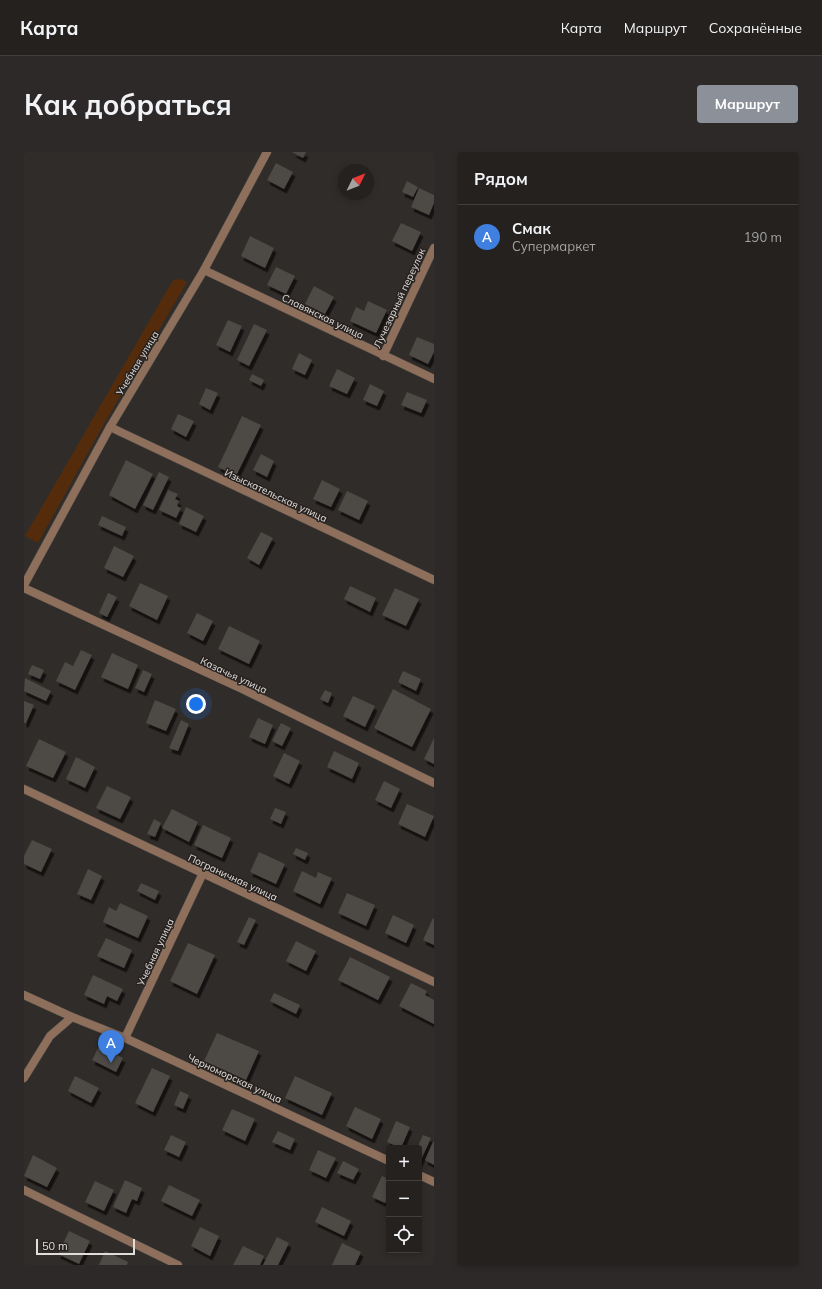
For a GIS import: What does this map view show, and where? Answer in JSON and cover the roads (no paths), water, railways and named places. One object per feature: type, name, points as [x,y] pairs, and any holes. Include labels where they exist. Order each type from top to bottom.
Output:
[{"type":"street","name":"Учебная улица","points":[[24,585],[110,428],[204,270],[267,152]]},
{"type":"street","name":"Лучезарный переулок","points":[[383,356],[434,248]]},
{"type":"street","name":"Славянская улица","points":[[204,270],[434,380]]},
{"type":"street","name":"Изыскательская улица","points":[[110,428],[434,580]]},
{"type":"street","name":"Казачья улица","points":[[24,588],[238,687],[434,783]]},
{"type":"street","name":"Пограничная улица","points":[[24,789],[434,982]]},
{"type":"street","name":"Учебная улица","points":[[125,1038],[203,873]]},
{"type":"street","name":"Черноморская улица","points":[[24,994],[72,1017],[125,1038],[386,1160]]},
{"type":"street","points":[[24,1078],[50,1036],[72,1017]]},
{"type":"street","points":[[422,1176],[434,1182]]},
{"type":"street","points":[[24,1190],[178,1265]]},
{"type":"place","name":"Смак","points":[[111,1063]]}]
